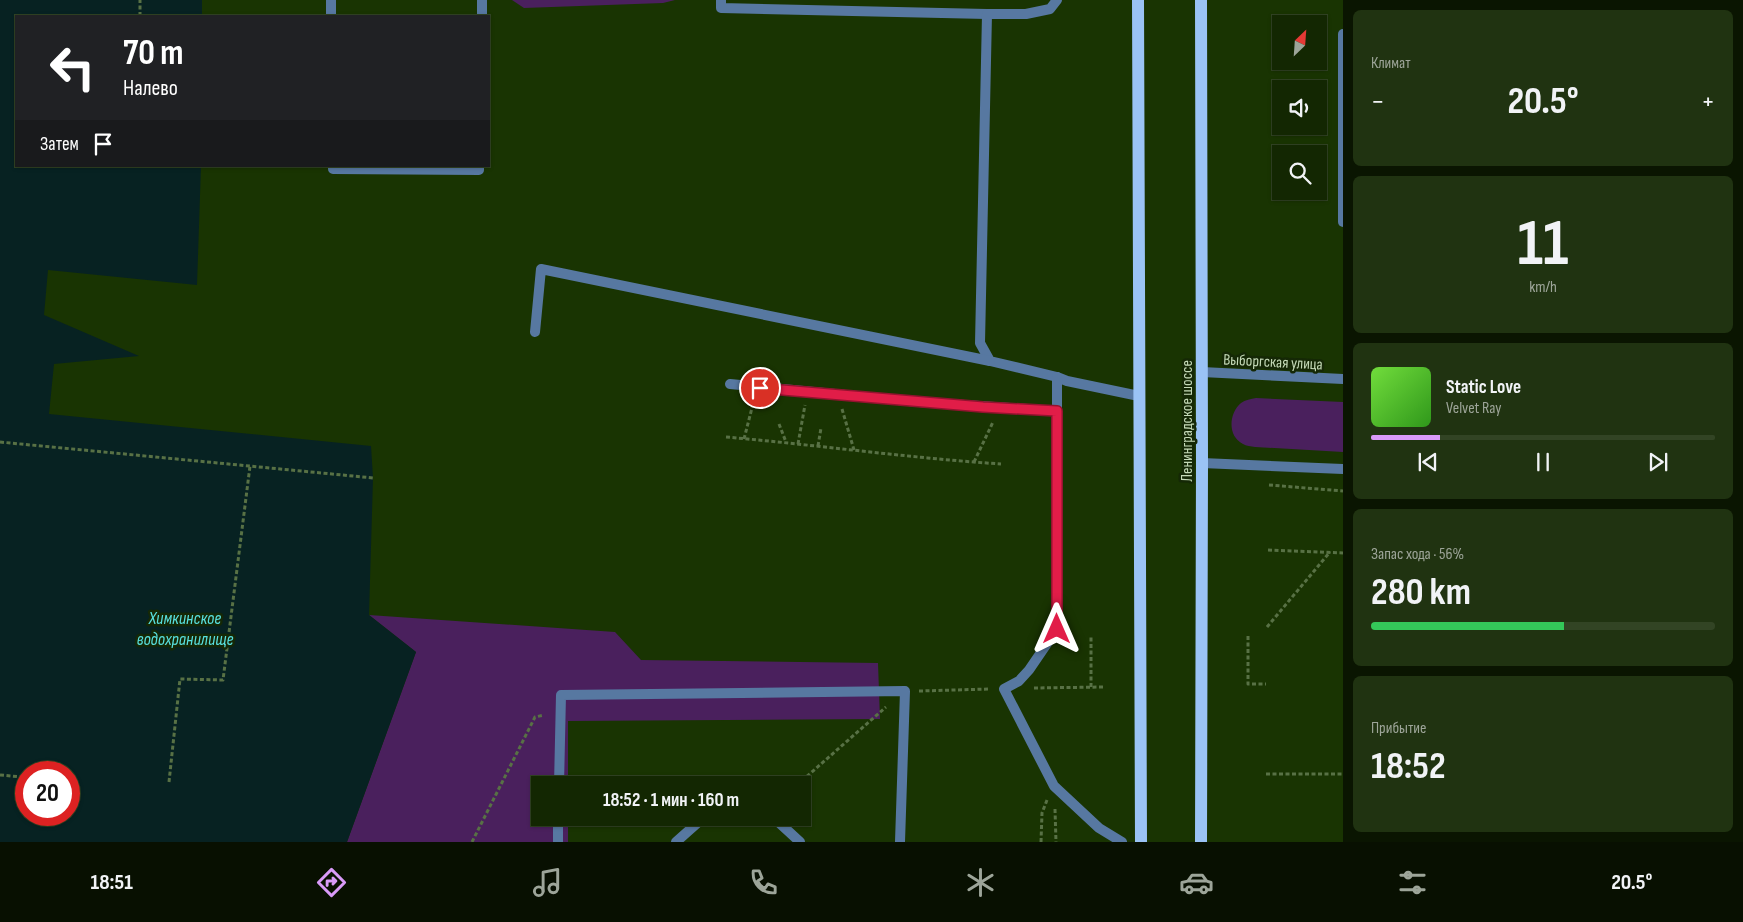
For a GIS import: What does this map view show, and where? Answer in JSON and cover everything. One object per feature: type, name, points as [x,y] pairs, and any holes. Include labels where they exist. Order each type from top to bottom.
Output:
[{"type":"main road","points":[[1138,0],[1141,842]]},
{"type":"main road","name":"Ленинградское шоссе","points":[[1201,0],[1201,842]]},
{"type":"street","points":[[331,0],[332,15]]},
{"type":"street","points":[[482,0],[482,15]]},
{"type":"street","points":[[721,0],[721,8],[987,14],[1026,14],[1050,9],[1057,0]]},
{"type":"street","points":[[987,14],[980,343],[990,361]]},
{"type":"street","points":[[1343,34],[1343,222]]},
{"type":"street","points":[[333,167],[333,169],[478,170],[479,167]]},
{"type":"street","points":[[535,332],[541,270],[990,361],[1057,377],[1067,382],[1139,396]]},
{"type":"street","name":"Выборгская улица","points":[[1202,372],[1343,380]]},
{"type":"street","points":[[1057,377],[1057,629],[1029,670],[1019,681],[1004,688],[1054,786],[1099,828],[1122,842]]},
{"type":"street","points":[[730,384],[937,403],[1057,411]]},
{"type":"street","points":[[1202,463],[1343,469]]},
{"type":"street","points":[[559,776],[561,695],[905,691],[900,842]]},
{"type":"street","points":[[558,826],[558,842]]},
{"type":"street","points":[[676,842],[694,826]]},
{"type":"street","points":[[783,826],[800,842]]},
{"type":"path","points":[[140,0],[140,15]]},
{"type":"path","points":[[744,439],[755,395]]},
{"type":"path","points":[[798,444],[806,399]]},
{"type":"path","points":[[840,402],[854,450]]},
{"type":"path","points":[[974,462],[993,421]]},
{"type":"path","points":[[779,424],[786,443]]},
{"type":"path","points":[[818,446],[821,428]]},
{"type":"path","points":[[726,437],[1001,464]]},
{"type":"path","points":[[0,442],[373,478]]},
{"type":"path","points":[[169,782],[180,678],[223,680],[250,466]]},
{"type":"path","points":[[1269,485],[1343,491]]},
{"type":"path","points":[[1268,550],[1343,553]]},
{"type":"path","points":[[1267,627],[1330,552]]},
{"type":"path","points":[[1091,635],[1091,687],[1103,687]]},
{"type":"path","points":[[1248,636],[1248,684],[1266,684]]},
{"type":"path","points":[[807,776],[905,691]]},
{"type":"path","points":[[472,842],[535,717],[561,712]]},
{"type":"path","points":[[1266,774],[1343,774]]},
{"type":"path","points":[[0,775],[15,776]]},
{"type":"path","points":[[1041,842],[1042,813],[1054,786]]},
{"type":"path","points":[[1054,786],[1056,842]]},
{"type":"shaded area","points":[[512,0],[675,0],[663,3],[524,8]]},
{"type":"shaded area","points":[[1256,398],[1343,402],[1343,452],[1255,447],[1243,444],[1234,436],[1232,418],[1241,403]]},
{"type":"shaded area","points":[[369,615],[615,632],[641,660],[878,663],[880,719],[568,721],[568,776],[531,776],[531,826],[568,826],[568,842],[347,842],[416,652]]},
{"type":"water","name":"Химкинское водохранилище","points":[[0,0],[202,0],[202,15],[15,15],[15,167],[201,167],[197,285],[48,270],[44,315],[139,356],[54,364],[49,414],[371,446],[373,478],[369,615],[416,652],[347,842],[0,842]]},
{"type":"route","points":[[760,388],[983,407],[1057,411],[1057,629]]}]
